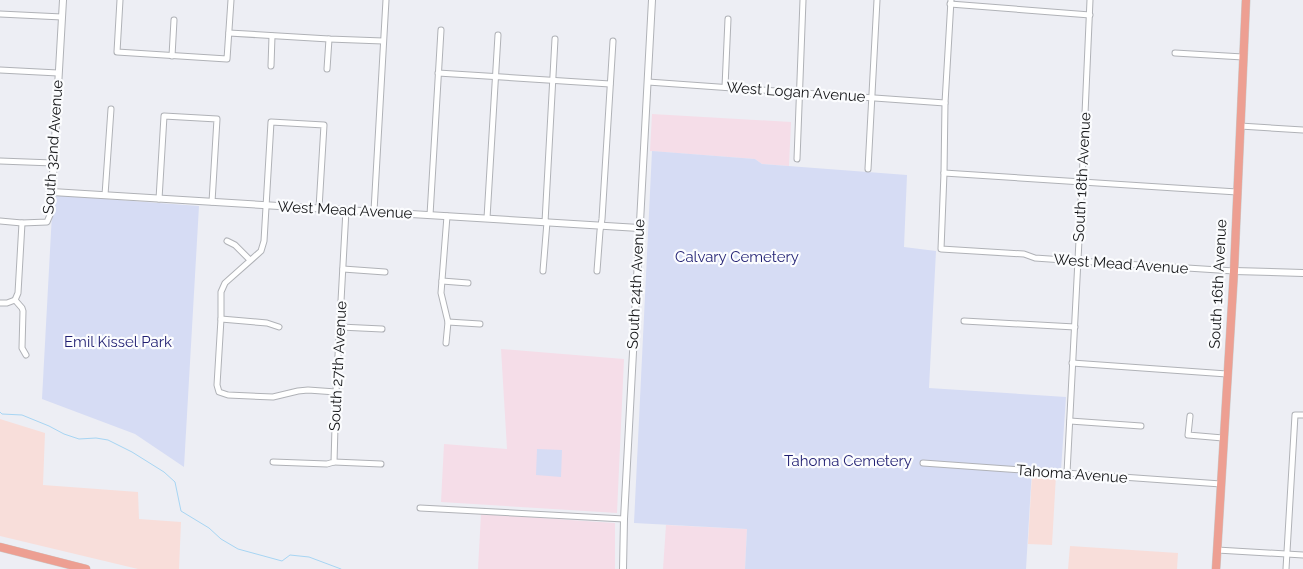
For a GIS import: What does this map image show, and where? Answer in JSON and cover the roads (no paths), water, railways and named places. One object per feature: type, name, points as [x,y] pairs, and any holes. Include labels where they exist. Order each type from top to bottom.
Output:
[{"type":"main road","name":"South 16th Avenue","points":[[1216,569],[1234,271],[1246,0]]},
{"type":"main road","points":[[0,547],[86,569]]},
{"type":"street","name":"South 32nd Avenue","points":[[26,355],[22,348],[23,312],[15,300],[18,293],[22,223],[47,222],[50,215],[63,0]]},
{"type":"street","points":[[120,0],[117,52],[227,60],[231,0]]},
{"type":"street","points":[[374,211],[386,0]]},
{"type":"street","name":"South 24th Avenue","points":[[623,569],[624,519],[652,0]]},
{"type":"street","points":[[797,158],[803,0]]},
{"type":"street","points":[[868,168],[877,0]]},
{"type":"street","name":"South 18th Avenue","points":[[1067,473],[1090,0]]},
{"type":"street","points":[[1090,15],[950,2],[944,173],[1237,192]]},
{"type":"street","points":[[0,14],[62,17]]},
{"type":"street","points":[[725,87],[728,19]]},
{"type":"street","points":[[172,56],[174,20]]},
{"type":"street","points":[[430,215],[441,30]]},
{"type":"street","points":[[229,33],[383,41]]},
{"type":"street","points":[[487,218],[498,35]]},
{"type":"street","points":[[271,66],[272,36]]},
{"type":"street","points":[[327,69],[329,39]]},
{"type":"street","points":[[544,271],[555,39]]},
{"type":"street","points":[[597,271],[613,41]]},
{"type":"street","points":[[1175,53],[1243,57]]},
{"type":"street","points":[[0,70],[58,72]]},
{"type":"street","points":[[438,73],[610,84]]},
{"type":"street","name":"West Logan Avenue","points":[[648,82],[945,103]]},
{"type":"street","points":[[105,195],[111,109]]},
{"type":"street","points":[[159,199],[164,116],[217,119],[212,202]]},
{"type":"street","points":[[319,208],[324,125],[271,122],[264,241],[261,251],[225,283],[221,292],[217,385],[219,392],[228,395],[273,397],[308,390],[336,392]]},
{"type":"street","points":[[1240,126],[1303,130]]},
{"type":"street","points":[[0,160],[53,163]]},
{"type":"street","name":"West Mead Avenue","points":[[944,173],[940,249],[1024,254],[1035,258],[1078,261],[1234,271],[1303,273]]},
{"type":"street","name":"West Mead Avenue","points":[[52,192],[639,228]]},
{"type":"street","name":"South 27th Avenue","points":[[334,462],[346,210]]},
{"type":"street","points":[[446,343],[448,322],[441,293],[447,216]]},
{"type":"street","points":[[0,221],[22,223]]},
{"type":"street","points":[[227,241],[235,245],[250,260]]},
{"type":"street","points":[[343,269],[385,272]]},
{"type":"street","points":[[442,281],[468,283]]},
{"type":"street","points":[[0,303],[15,300]]},
{"type":"street","points":[[221,319],[267,323],[279,328]]},
{"type":"street","points":[[964,321],[1075,327]]},
{"type":"street","points":[[448,322],[480,324]]},
{"type":"street","points":[[340,327],[382,329]]},
{"type":"street","points":[[1072,363],[1227,374]]},
{"type":"street","points":[[1286,569],[1294,415],[1303,415]]},
{"type":"street","points":[[1190,416],[1188,435],[1223,438]]},
{"type":"street","points":[[1070,421],[1141,426]]},
{"type":"street","points":[[273,462],[381,464]]},
{"type":"street","name":"Tahoma Avenue","points":[[924,463],[1221,484]]},
{"type":"street","points":[[420,508],[624,519]]},
{"type":"street","points":[[1217,550],[1303,555]]},
{"type":"waterway","points":[[0,412],[2,414],[22,415],[79,439],[96,438],[108,440],[132,452],[164,472],[175,482],[181,511],[238,549],[282,561],[290,555],[309,557],[341,569]]},
{"type":"park label","name":"Calvary Cemetery","points":[[737,257]]},
{"type":"park label","name":"Emil Kissel Park","points":[[118,342]]},
{"type":"park label","name":"Tahoma Cemetery","points":[[848,461]]}]
